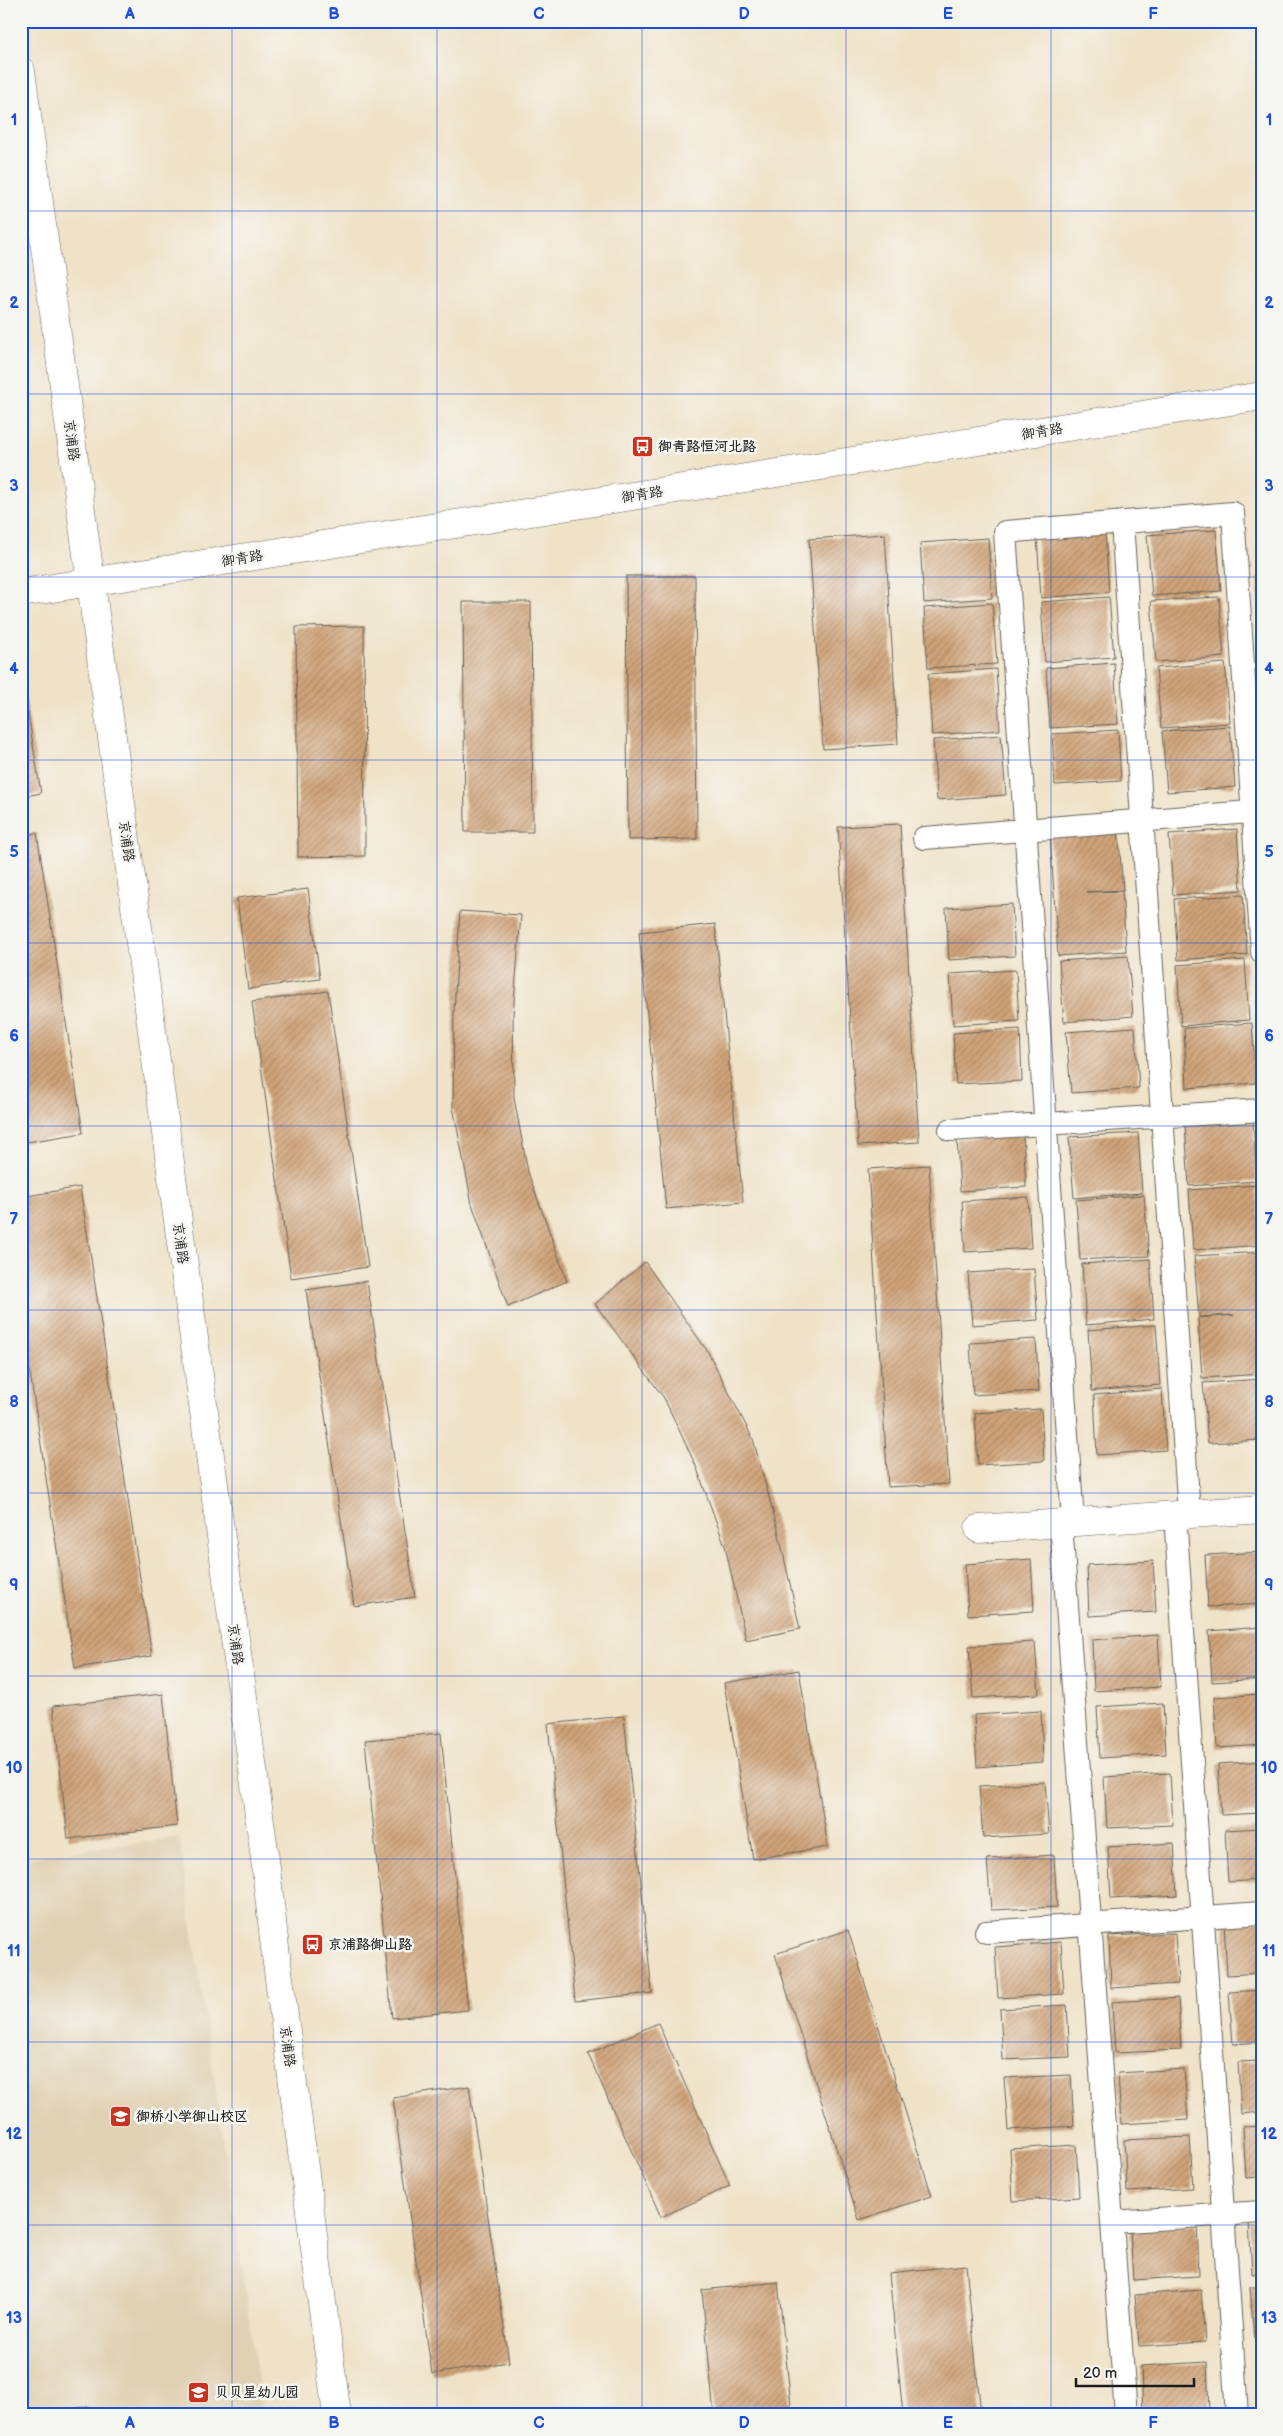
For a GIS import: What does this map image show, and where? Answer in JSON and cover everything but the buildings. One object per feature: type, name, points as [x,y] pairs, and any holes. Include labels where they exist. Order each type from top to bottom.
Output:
[{"type":"street","name":"京浦路","points":[[21,71],[263,1842],[276,1958],[337,2415]]},
{"type":"street","name":"御青路","points":[[21,593],[1262,396]]},
{"type":"street","points":[[979,1529],[1262,1508]]},
{"type":"lane","points":[[1126,2415],[1091,1925],[1046,1124],[1005,532],[1233,513],[1257,811],[1262,952]]},
{"type":"lane","points":[[1122,522],[1163,1116],[1203,1917],[1237,2415]]},
{"type":"lane","points":[[924,838],[1257,811]]},
{"type":"lane","points":[[950,1130],[1262,1110]]},
{"type":"lane","points":[[986,1932],[1262,1913]]},
{"type":"lane","points":[[1112,2222],[1262,2212]]},
{"type":"shaded area","name":"御桥小学御山校区","points":[[179,1837],[263,2415],[21,2415],[21,1859]]},
{"type":"place","name":"御青路恒河北路","points":[[642,446]]},
{"type":"place","name":"京浦路御山路","points":[[312,1944]]},
{"type":"place","name":"御桥小学御山校区","points":[[120,2116]]},
{"type":"place","name":"贝贝星幼儿园","points":[[199,2392]]}]
